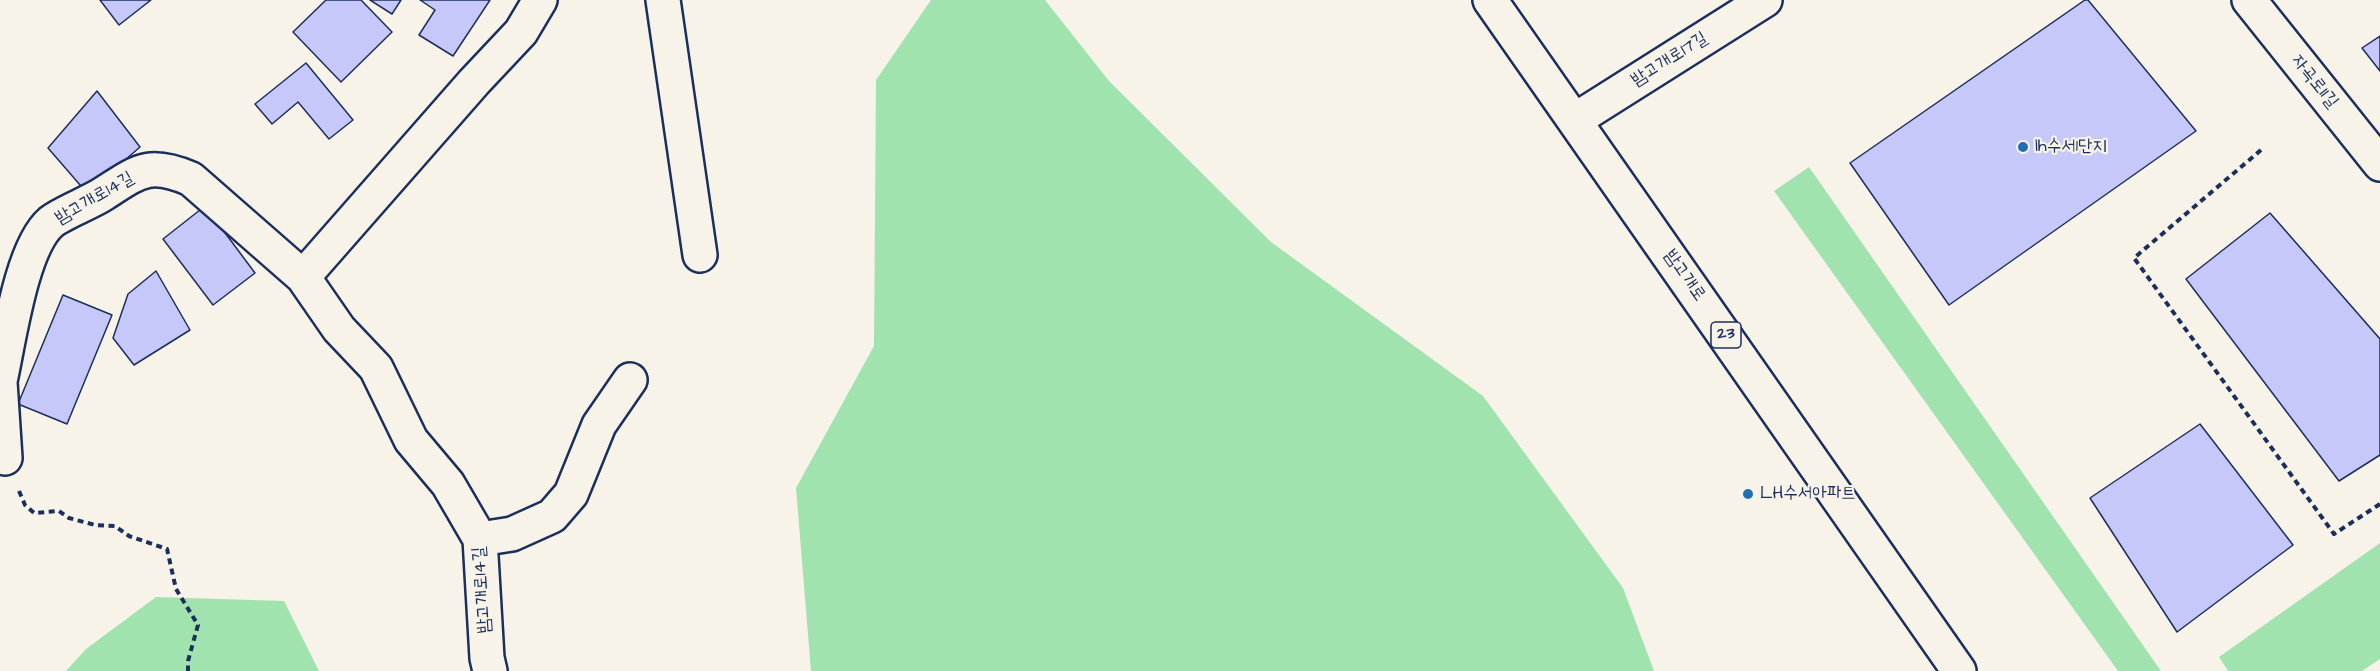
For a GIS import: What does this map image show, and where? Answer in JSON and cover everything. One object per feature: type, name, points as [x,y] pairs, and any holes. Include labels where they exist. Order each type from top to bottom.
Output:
[{"type":"main road","points":[[303,277],[474,82],[521,32],[540,0]]},
{"type":"main road","points":[[663,0],[700,255]]},
{"type":"main road","name":"밤고개로","points":[[1490,0],[1959,671]]},
{"type":"main road","name":"밤고개로17길","points":[[1575,120],[1765,0]]},
{"type":"main road","name":"자곡로11길","points":[[2249,0],[2380,164]]},
{"type":"main road","name":"밤고개로14길","points":[[5,458],[0,382],[30,254],[51,222],[86,205],[132,175],[155,168],[171,171],[190,179],[303,277],[339,329],[376,368],[411,440],[447,484],[480,539],[487,658],[490,671]]},
{"type":"main road","points":[[480,539],[512,534],[552,516],[571,494],[599,425],[630,380]]},
{"type":"path","points":[[2261,150],[2134,258],[2334,534],[2380,504]]},
{"type":"path","points":[[5,458],[25,505],[34,513],[59,511],[78,521],[115,526],[129,536],[167,549],[176,589],[198,625],[188,661],[189,671]]},
{"type":"green space","points":[[931,0],[1045,0],[1109,81],[1271,242],[1483,396],[1623,588],[1654,671],[811,671],[796,488],[874,346],[876,80]]},
{"type":"green space","points":[[1809,167],[2161,671],[2118,671],[1774,191]]},
{"type":"green space","points":[[2380,543],[2380,659],[2362,671],[2228,671],[2219,657]]},
{"type":"green space","points":[[156,597],[284,601],[319,671],[66,671],[86,649]]},
{"type":"building","points":[[100,0],[151,0],[119,25]]},
{"type":"building","points":[[326,0],[361,0],[392,32],[341,82],[293,32]]},
{"type":"building","points":[[370,0],[401,0],[392,14]]},
{"type":"building","points":[[420,0],[490,0],[453,56],[419,35],[435,10]]},
{"type":"building","name":"lh수서1단지","points":[[2088,0],[2196,131],[1949,305],[1850,163]]},
{"type":"building","points":[[2380,36],[2380,71],[2362,48]]},
{"type":"building","points":[[306,63],[353,120],[329,139],[298,102],[272,124],[255,104]]},
{"type":"building","points":[[97,91],[140,147],[87,193],[48,148]]},
{"type":"building","points":[[205,206],[255,273],[213,305],[163,239]]},
{"type":"building","points":[[2270,213],[2380,339],[2380,455],[2339,481],[2186,279]]},
{"type":"building","points":[[156,271],[190,330],[134,365],[113,338],[128,294]]},
{"type":"building","points":[[63,295],[112,315],[67,424],[18,404]]},
{"type":"building","points":[[2200,424],[2293,545],[2177,632],[2090,498]]},
{"type":"place","name":"lh수서1단지","points":[[2023,147]]},
{"type":"place","name":"LH수서아파트","points":[[1748,494]]}]
